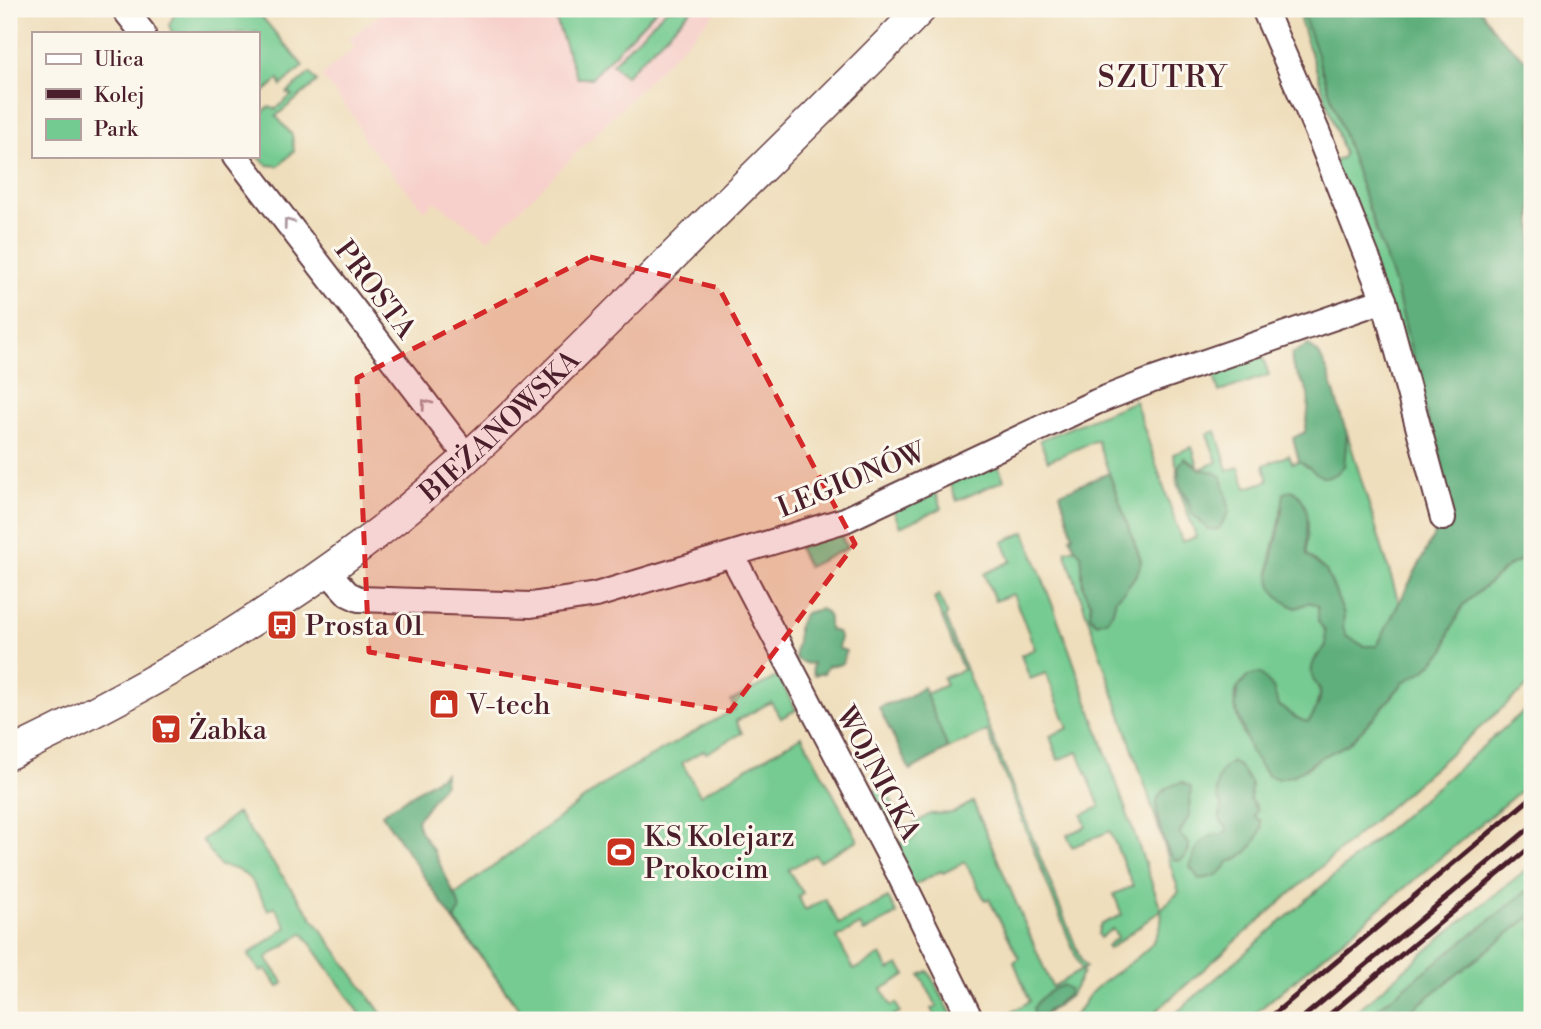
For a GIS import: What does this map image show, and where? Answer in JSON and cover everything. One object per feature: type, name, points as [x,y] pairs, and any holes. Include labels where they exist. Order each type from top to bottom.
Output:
[{"type":"street","name":"BIEŻANOWSKA","points":[[9,754],[187,662],[279,605],[364,544],[468,458],[921,9]]},
{"type":"street","points":[[1264,9],[1317,131],[1384,300],[1443,518]]},
{"type":"street","name":"PROSTA","points":[[238,158],[468,458]]},
{"type":"street","name":"LEGIONÓW","points":[[327,571],[348,594],[359,599],[531,605],[596,595],[845,520],[1096,402],[1384,300]]},
{"type":"street","name":"WOJNICKA","points":[[732,555],[899,874],[971,1020]]},
{"type":"highlighted area","points":[[590,257],[719,288],[855,544],[730,711],[369,652],[357,378]]},
{"type":"shaded area","points":[[385,9],[719,9],[488,239],[434,201],[425,211],[365,142],[354,117],[321,76],[355,47],[349,39]]},
{"type":"green space","points":[[177,9],[214,9],[262,17],[303,66],[281,86],[279,79],[259,96],[259,32],[172,32],[169,25]]},
{"type":"green space","points":[[552,9],[657,9],[591,78],[577,78]]},
{"type":"green space","points":[[667,9],[692,9],[625,76],[612,64]]},
{"type":"green space","points":[[1313,9],[1480,9],[1498,35],[1532,65],[1532,556],[1511,564],[1463,605],[1449,633],[1445,650],[1425,670],[1404,682],[1348,744],[1294,775],[1279,779],[1268,776],[1250,751],[1235,705],[1238,688],[1248,676],[1260,673],[1273,688],[1278,705],[1299,719],[1308,722],[1320,698],[1320,690],[1312,676],[1314,662],[1326,646],[1325,631],[1318,621],[1318,606],[1310,602],[1296,608],[1275,592],[1271,582],[1271,561],[1280,526],[1284,493],[1292,490],[1304,504],[1308,520],[1307,555],[1326,571],[1344,615],[1343,627],[1346,636],[1364,646],[1377,646],[1449,506],[1397,292],[1303,14]]},
{"type":"green space","points":[[1303,14],[1397,292],[1449,506],[1330,163],[1342,158],[1344,154],[1300,20]]},
{"type":"green space","points":[[310,73],[317,82],[276,116],[292,135],[294,151],[279,166],[267,165],[259,157],[259,115],[269,107],[276,109],[292,95],[287,93]]},
{"type":"green space","points":[[1308,345],[1319,354],[1328,372],[1347,433],[1344,466],[1329,477],[1322,477],[1299,461],[1293,438],[1305,432],[1309,402],[1305,386],[1293,368],[1292,354]]},
{"type":"green space","points":[[1262,355],[1269,375],[1219,392],[1213,372]]},
{"type":"green space","points":[[1135,401],[1182,542],[1196,537],[1177,483],[1177,467],[1173,454],[1192,447],[1198,466],[1184,458],[1181,486],[1200,523],[1213,472],[1200,469],[1217,462],[1207,434],[1216,431],[1228,470],[1239,467],[1246,488],[1268,481],[1264,465],[1289,455],[1292,463],[1299,461],[1316,472],[1344,466],[1347,433],[1399,603],[1377,646],[1364,646],[1346,636],[1343,627],[1344,615],[1326,571],[1307,555],[1308,520],[1299,495],[1281,509],[1270,575],[1274,587],[1296,608],[1310,602],[1318,606],[1318,621],[1325,631],[1326,646],[1316,657],[1312,674],[1320,692],[1314,715],[1308,722],[1278,705],[1273,688],[1248,676],[1236,691],[1234,702],[1240,724],[1268,776],[1306,769],[1320,758],[1348,744],[1404,682],[1425,670],[1445,650],[1449,633],[1463,605],[1511,564],[1532,556],[1532,682],[1146,1020],[1069,1020],[1093,991],[1148,947],[1161,925],[1161,910],[1109,949],[1107,946],[1118,937],[1112,929],[1100,938],[1100,925],[1122,915],[1114,894],[1133,886],[1110,831],[1072,847],[1067,835],[1086,827],[1082,815],[1100,807],[1078,752],[1058,760],[1050,736],[1068,728],[1046,673],[1030,679],[1021,655],[1035,649],[1013,594],[995,601],[984,574],[1011,561],[1003,542],[1025,532],[1161,909],[1179,892],[1065,551],[1075,548],[1081,553],[1084,591],[1091,602],[1090,608],[1096,623],[1107,620],[1113,611],[1116,598],[1138,572],[1141,561],[1097,440],[1048,461],[1040,440]],"holes":[[[1219,780],[1251,793],[1250,800],[1256,806],[1253,816],[1262,828],[1250,847],[1236,860],[1228,862],[1206,878],[1199,879],[1221,835],[1227,831],[1218,793]],[[1191,802],[1187,820],[1179,834],[1189,850],[1183,859],[1165,837],[1158,810]]]},
{"type":"green space","points":[[1184,458],[1200,469],[1222,477],[1230,511],[1218,530],[1209,529],[1192,514],[1180,485],[1179,466]]},
{"type":"green space","points":[[996,460],[1004,480],[957,501],[949,481]]},
{"type":"green space","points":[[1109,473],[1141,561],[1138,572],[1116,598],[1113,611],[1107,620],[1096,623],[1090,616],[1091,603],[1084,591],[1081,554],[1070,537],[1073,536],[1060,493]]},
{"type":"green space","points":[[934,489],[942,508],[900,527],[893,509]]},
{"type":"green space","points":[[840,534],[847,548],[808,567],[798,547]]},
{"type":"green space","points":[[939,595],[947,615],[945,617],[1086,967],[1082,970],[1083,973],[1071,995],[1038,1020],[998,1020],[1030,1001],[1014,962],[1019,958],[989,899],[985,900],[965,862],[911,887],[866,795],[883,786],[901,818],[884,828],[888,836],[895,835],[901,844],[916,836],[911,826],[930,814],[953,813],[973,802],[1052,987],[1081,970],[987,731],[948,749],[926,694],[946,685],[943,678],[963,670],[934,598]]},
{"type":"green space","points":[[820,609],[826,612],[829,618],[829,630],[837,632],[840,637],[838,648],[846,651],[842,664],[828,666],[824,673],[814,675],[813,663],[807,664],[796,659],[795,652],[802,617],[805,613]]},
{"type":"green space","points":[[778,676],[796,710],[781,718],[771,702],[736,721],[742,733],[682,763],[700,795],[802,736],[858,840],[819,861],[815,855],[788,870],[803,893],[798,896],[805,910],[825,899],[839,924],[888,898],[897,914],[864,932],[860,925],[837,938],[854,970],[881,955],[889,970],[899,965],[906,975],[882,989],[891,1006],[896,1003],[900,1012],[893,1016],[895,1020],[527,1020],[455,920],[458,902],[455,895],[611,779],[735,709],[731,701]]},
{"type":"green space","points":[[923,687],[948,749],[910,770],[879,708],[914,694]]},
{"type":"green space","points":[[1532,704],[1532,781],[1247,1020],[1168,1020]]},
{"type":"green space","points":[[1232,762],[1240,767],[1251,784],[1250,800],[1257,811],[1254,816],[1261,821],[1261,828],[1256,841],[1246,852],[1228,862],[1220,873],[1199,879],[1190,867],[1196,850],[1203,841],[1227,831],[1220,818],[1222,807],[1217,795],[1217,783],[1222,771]]},
{"type":"green space","points":[[445,773],[444,783],[417,820],[420,831],[433,850],[458,902],[460,910],[455,920],[527,1020],[454,921],[382,814]]},
{"type":"green space","points":[[1182,782],[1191,788],[1189,816],[1179,834],[1189,846],[1185,857],[1176,861],[1164,840],[1158,820],[1157,802],[1164,790]]},
{"type":"green space","points":[[237,813],[386,1020],[364,1019],[303,933],[266,958],[284,983],[278,987],[266,969],[261,972],[248,955],[287,927],[275,907],[268,910],[251,880],[239,871],[220,866],[202,840]]},
{"type":"green space","points":[[1532,865],[1532,887],[1514,903],[1363,1020],[1346,1020],[1453,928]]},
{"type":"green space","points":[[1532,887],[1532,915],[1399,1020],[1363,1020]]},
{"type":"green space","points":[[1532,915],[1532,1020],[1399,1020]]},
{"type":"green space","points":[[928,971],[954,1020],[932,1020],[936,1018],[931,1009],[937,1006],[920,975]]},
{"type":"green space","points":[[1063,985],[1069,989],[1069,994],[1043,1015],[1034,1014],[1033,1011],[1041,999]]},
{"type":"railway","points":[[1267,1020],[1532,797]]},
{"type":"railway","points":[[1300,1020],[1532,826]]},
{"type":"railway","points":[[1323,1020],[1532,846]]},
{"type":"place","name":"Prosta 01","points":[[282,625]]},
{"type":"place","name":"V-tech","points":[[444,704]]},
{"type":"place","name":"Żabka","points":[[166,729]]},
{"type":"place","name":"KS Kolejarz Prokocim","points":[[621,852]]},
{"type":"district","name":"SZUTRY","points":[[1163,77]]}]
